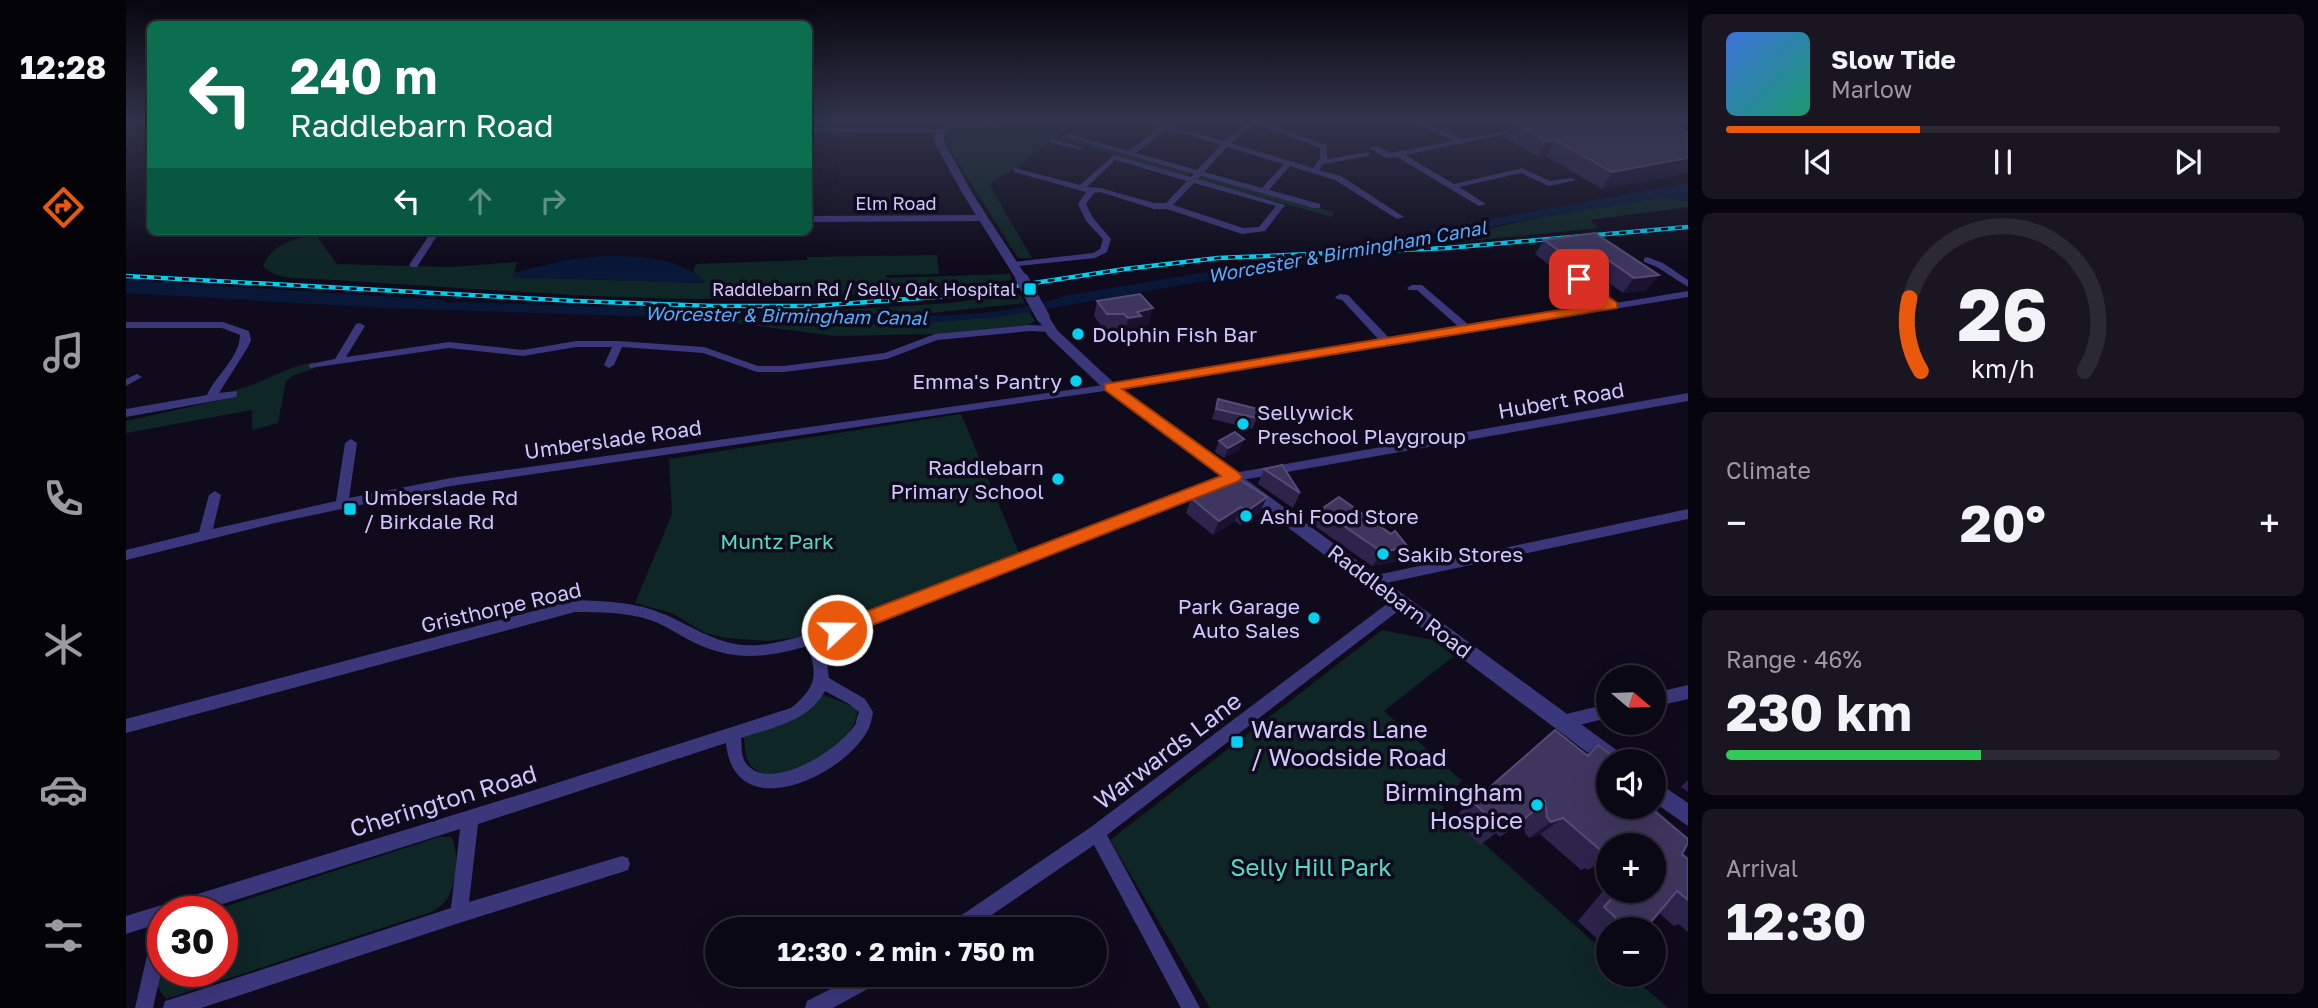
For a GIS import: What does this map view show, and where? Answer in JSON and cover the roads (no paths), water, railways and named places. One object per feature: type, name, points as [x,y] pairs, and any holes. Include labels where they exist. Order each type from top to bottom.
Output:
[{"type":"street","name":"Raddlebarn Road","points":[[954,168],[1047,323],[1110,387],[1599,749]]},
{"type":"street","points":[[1013,265],[1095,254],[1104,250],[1107,239],[1089,219],[1082,204],[1087,189],[1107,168]]},
{"type":"street","points":[[1151,168],[1278,208],[1296,209]]},
{"type":"street","points":[[1184,168],[1318,206]]},
{"type":"street","points":[[1168,206],[1202,168]]},
{"type":"street","points":[[1264,191],[1284,168]]},
{"type":"street","points":[[1308,168],[1338,178],[1400,217]]},
{"type":"street","points":[[1423,168],[1482,204]]},
{"type":"street","points":[[1509,168],[1515,172]]},
{"type":"street","points":[[1017,170],[1154,206],[1168,206],[1242,231],[1262,229],[1278,208]]},
{"type":"street","points":[[1454,186],[1522,170],[1549,184],[1572,180]]},
{"type":"street","name":"Elm Road","points":[[812,219],[983,218]]},
{"type":"street","points":[[414,265],[433,235]]},
{"type":"street","points":[[1647,260],[1665,264],[1688,284]]},
{"type":"street","points":[[1579,279],[1613,305]]},
{"type":"street","points":[[1412,288],[1419,287],[1466,328]]},
{"type":"street","name":"Umberslade Road","points":[[126,555],[342,503],[485,477],[1110,387],[1688,294]]},
{"type":"street","points":[[1340,297],[1345,297],[1386,341]]},
{"type":"street","points":[[314,366],[430,346],[449,345],[523,354],[576,344],[618,344],[704,349],[757,369],[784,369],[887,356],[935,337],[1030,328],[1047,323]]},
{"type":"street","points":[[126,325],[223,325],[245,332],[246,345],[222,376],[212,396]]},
{"type":"street","points":[[339,361],[352,331]]},
{"type":"street","points":[[610,367],[618,344]]},
{"type":"street","points":[[126,383],[137,377]]},
{"type":"street","points":[[126,413],[232,394]]},
{"type":"street","name":"Hubert Road","points":[[1234,477],[1688,397]]},
{"type":"street","points":[[342,503],[351,443]]},
{"type":"street","name":"Gristhorpe Road","points":[[126,726],[575,606],[610,607],[648,614],[698,639],[744,651],[774,650],[813,639],[1234,477]]},
{"type":"street","points":[[205,535],[215,495]]},
{"type":"street","points":[[1373,581],[1688,514]]},
{"type":"street","name":"Warwards Lane","points":[[974,917],[1097,833],[1401,601]]},
{"type":"street","points":[[733,734],[738,764],[749,778],[762,783],[794,778],[826,763],[860,730],[867,715],[866,709],[859,702],[822,682],[823,667],[813,639]]},
{"type":"street","name":"Cherington Road","points":[[219,896],[796,713],[815,698],[822,682]]},
{"type":"street","points":[[1666,697],[1688,692]]},
{"type":"street","points":[[1562,722],[1596,714]]},
{"type":"street","points":[[1666,799],[1688,816]]},
{"type":"street","points":[[459,914],[470,818]]},
{"type":"street","points":[[1097,833],[1191,1008]]},
{"type":"street","points":[[172,1008],[622,864]]},
{"type":"street","points":[[126,925],[147,919]]},
{"type":"street","points":[[144,1008],[149,987]]},
{"type":"street","points":[[814,1008],[853,987]]},
{"type":"water","name":"Worcester & Birmingham Canal","points":[[1688,183],[1688,201],[1659,198],[1503,224],[1466,234],[1458,242],[1436,240],[1358,250],[1301,264],[1000,317],[902,325],[385,308],[126,293],[126,280],[443,300],[448,303],[904,317],[964,314],[1026,307],[1064,296],[1372,244],[1387,238]]},
{"type":"water","points":[[601,256],[657,259],[683,267],[707,283],[512,277],[513,273],[566,260]]},
{"type":"railway","points":[[126,276],[576,301],[713,306],[814,306],[949,296],[1125,269],[1218,258],[1447,248],[1688,227]]},
{"type":"place","name":"Raddlebarn Rd / Selly Oak Hospital","points":[[1030,289]]},
{"type":"place","name":"Dolphin Fish Bar","points":[[1078,334]]},
{"type":"place","name":"Emma's Pantry","points":[[1076,381]]},
{"type":"place","name":"Sellywick Preschool Playgroup","points":[[1243,424]]},
{"type":"place","name":"Raddlebarn Primary School","points":[[1058,479]]},
{"type":"place","name":"Umberslade Rd / Birkdale Rd","points":[[350,509]]},
{"type":"place","name":"Ashi Food Store","points":[[1246,516]]},
{"type":"place","name":"Sakib Stores","points":[[1383,554]]},
{"type":"place","name":"Park Garage Auto Sales","points":[[1314,618]]},
{"type":"place","name":"Warwards Lane / Woodside Road","points":[[1237,742]]},
{"type":"place","name":"Birmingham Hospice","points":[[1537,805]]},
{"type":"park label","name":"Muntz Park","points":[[777,541]]},
{"type":"park label","name":"Selly Hill Park","points":[[1311,866]]}]
